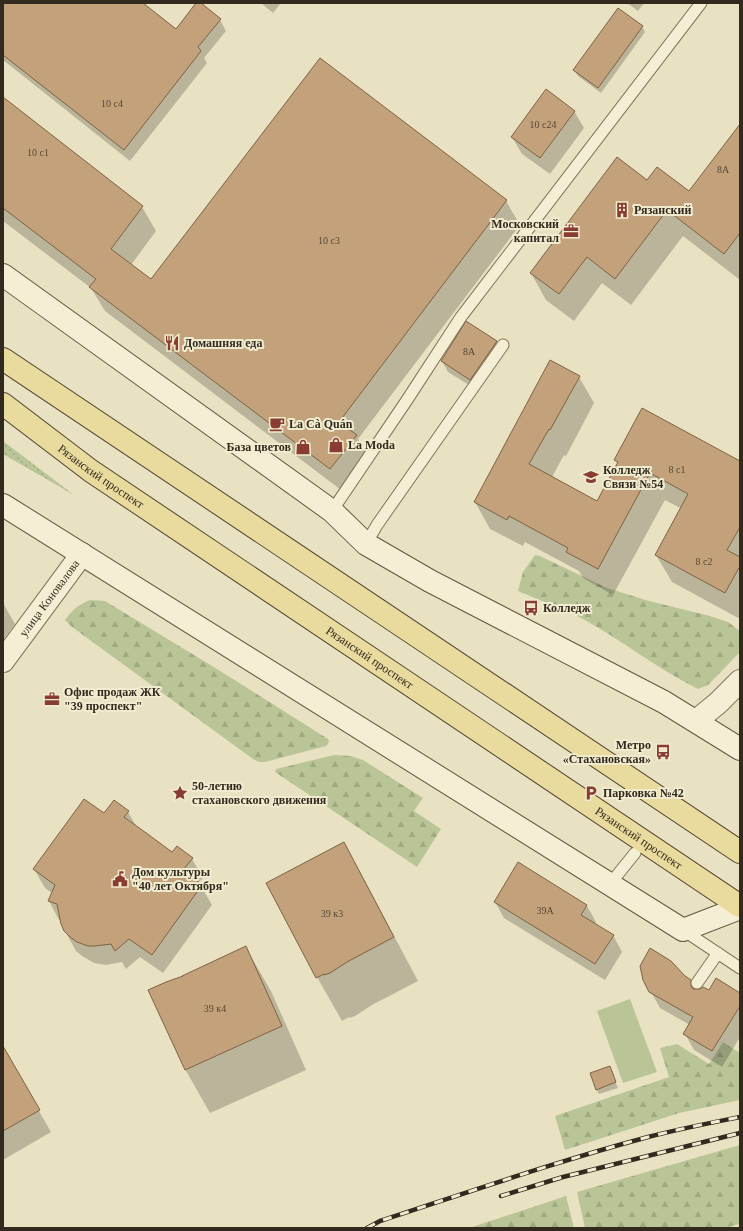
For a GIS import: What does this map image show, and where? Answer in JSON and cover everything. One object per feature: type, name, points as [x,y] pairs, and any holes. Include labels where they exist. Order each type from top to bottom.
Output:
[{"type":"main road","points":[[3,275],[332,511],[366,544],[430,581],[664,702],[740,749]]},
{"type":"main road","points":[[3,359],[740,852]]},
{"type":"main road","name":"Рязанский проспект","points":[[3,404],[91,471],[740,907]]},
{"type":"main road","points":[[3,505],[683,930],[740,907]]},
{"type":"main road","name":"улица Коновалова","points":[[3,662],[82,554]]},
{"type":"main road","points":[[696,721],[718,703],[740,681]]},
{"type":"lane","points":[[332,511],[399,413],[461,317],[702,3]]},
{"type":"lane","points":[[366,544],[376,525],[503,345]]},
{"type":"lane","points":[[610,884],[634,853]]},
{"type":"lane","points":[[683,930],[740,968]]},
{"type":"lane","points":[[697,983],[718,953]]},
{"type":"green space","points":[[3,441],[74,495],[3,454]]},
{"type":"green space","points":[[535,555],[607,588],[728,622],[740,631],[740,652],[708,685],[698,689],[668,673],[612,636],[583,619],[518,591],[523,572]]},
{"type":"green space","points":[[90,600],[105,601],[328,739],[328,744],[326,746],[265,762],[259,762],[253,759],[72,627],[65,620],[76,608]]},
{"type":"green space","points":[[334,755],[351,756],[363,760],[423,798],[414,811],[441,829],[417,867],[275,772],[276,769]]},
{"type":"green space","points":[[630,999],[657,1072],[623,1083],[597,1011]]},
{"type":"green space","points":[[723,1042],[740,1053],[740,1100],[679,1113],[565,1150],[555,1116],[669,1077],[660,1048],[677,1044],[709,1064]]},
{"type":"green space","points":[[740,1145],[740,1224],[725,1228],[585,1228],[577,1192]]},
{"type":"green space","points":[[566,1196],[574,1228],[469,1228]]},
{"type":"building","points":[[3,3],[143,3],[176,29],[196,3],[201,3],[221,19],[198,47],[201,51],[124,150],[3,55]]},
{"type":"building","points":[[618,8],[643,26],[598,88],[573,70]]},
{"type":"building","points":[[320,58],[507,200],[339,422],[357,435],[330,469],[89,287],[96,279],[3,208],[3,97],[143,206],[111,249],[151,279]]},
{"type":"building","points":[[546,89],[575,111],[540,158],[511,137]]},
{"type":"building","name":"Рязанский","points":[[740,124],[740,233],[724,254],[667,210],[615,279],[587,257],[559,294],[530,273],[617,157],[647,180],[657,167],[689,191]]},
{"type":"building","points":[[466,321],[497,341],[470,380],[441,361]]},
{"type":"building","points":[[550,360],[580,376],[529,464],[597,501],[618,462],[614,460],[642,408],[740,461],[740,527],[727,550],[740,557],[740,566],[725,593],[655,555],[688,494],[650,473],[598,569],[566,552],[568,548],[509,516],[507,520],[474,502]]},
{"type":"building","name":"Дом культуры \"40 лет Октября\"","points":[[84,799],[104,813],[114,800],[129,811],[124,817],[172,852],[177,846],[193,858],[183,870],[202,885],[152,955],[129,939],[115,951],[111,944],[88,946],[77,942],[70,937],[64,931],[61,924],[57,904],[48,901],[55,885],[33,869]]},
{"type":"building","points":[[344,842],[394,937],[347,962],[330,973],[316,978],[266,883]]},
{"type":"building","points":[[518,862],[587,905],[581,915],[614,935],[595,964],[494,902]]},
{"type":"building","points":[[246,946],[282,1026],[185,1070],[148,990],[183,976]]},
{"type":"building","points":[[650,948],[671,961],[685,976],[691,980],[691,986],[693,989],[700,989],[703,987],[709,990],[716,978],[740,993],[740,1006],[712,1051],[683,1034],[693,1017],[649,992],[643,980],[640,966]]},
{"type":"building","points":[[3,1046],[40,1110],[3,1131]]},
{"type":"building","points":[[610,1066],[616,1082],[596,1090],[590,1073]]},
{"type":"railway","points":[[367,1228],[380,1221],[614,1146],[694,1126],[740,1117]]},
{"type":"railway","points":[[501,1196],[563,1177],[740,1133]]},
{"type":"place","name":"Рязанский","points":[[622,210]]},
{"type":"place","name":"Московский капитал","points":[[571,231]]},
{"type":"place","name":"Домашняя еда","points":[[172,343]]},
{"type":"place","name":"La Cà Quán","points":[[277,424]]},
{"type":"place","name":"La Moda","points":[[336,445]]},
{"type":"place","name":"База цветов","points":[[303,447]]},
{"type":"place","name":"Колледж Связи №54","points":[[591,477]]},
{"type":"place","name":"Колледж","points":[[531,608]]},
{"type":"place","name":"Офис продаж ЖК \"39 проспект\"","points":[[52,699]]},
{"type":"place","name":"Метро «Стахановская»","points":[[663,752]]},
{"type":"place","name":"50-летию стахановского движения","points":[[180,793]]},
{"type":"place","name":"Парковка №42","points":[[591,793]]},
{"type":"place","name":"Дом культуры \"40 лет Октября\"","points":[[120,879]]}]
